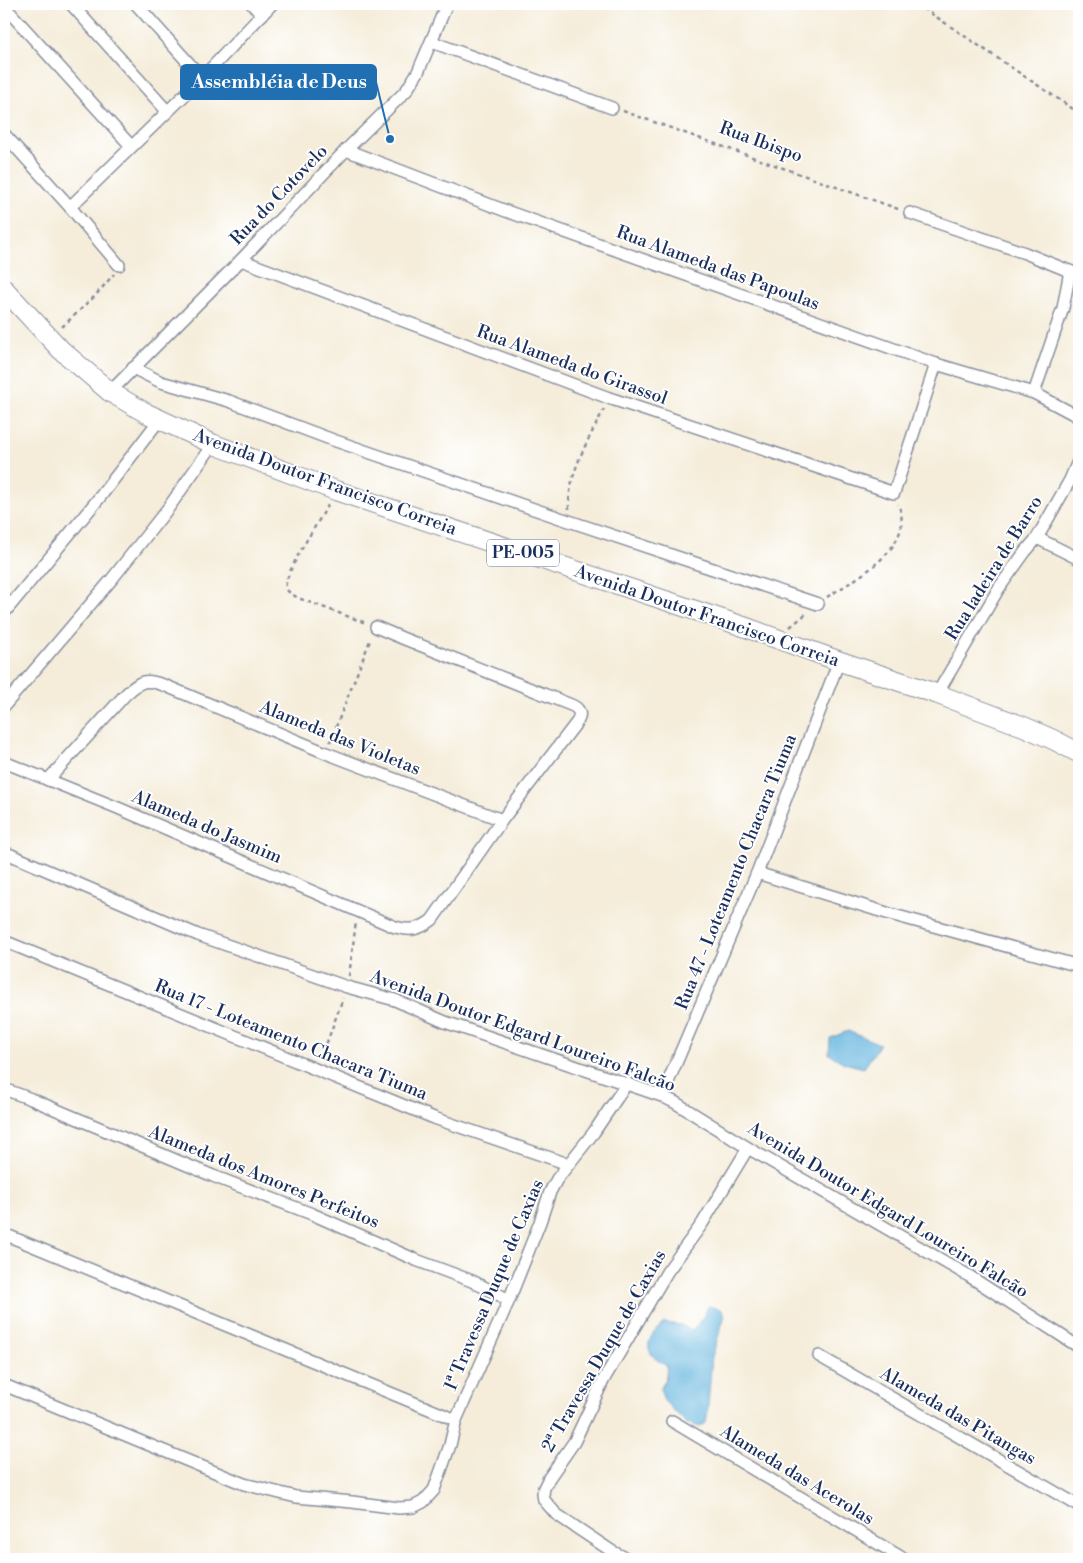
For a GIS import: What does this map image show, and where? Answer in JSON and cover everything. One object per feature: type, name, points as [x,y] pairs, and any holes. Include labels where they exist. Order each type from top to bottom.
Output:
[{"type":"main road","name":"Avenida Doutor Francisco Correia","points":[[4,289],[50,338],[110,392],[160,420],[213,444],[337,491],[742,626],[937,694],[1025,727],[1079,754]]},
{"type":"street","points":[[71,4],[167,111]]},
{"type":"street","points":[[136,4],[202,78]]},
{"type":"street","points":[[252,4],[262,15]]},
{"type":"street","points":[[70,207],[202,78],[272,4]]},
{"type":"street","name":"Rua do Cotovelo","points":[[110,392],[242,260],[346,150],[406,92],[432,42],[447,4]]},
{"type":"street","points":[[4,6],[131,146]]},
{"type":"street","points":[[432,42],[612,108]]},
{"type":"street","points":[[4,134],[119,265]]},
{"type":"street","name":"Rua Alameda das Papoulas","points":[[346,150],[506,211],[936,364],[1034,393],[1079,417]]},
{"type":"street","points":[[910,213],[1025,253],[1075,273],[1034,393]]},
{"type":"street","name":"Rua Alameda do Girassol","points":[[242,260],[609,398],[894,493]]},
{"type":"street","points":[[894,493],[936,364]]},
{"type":"street","points":[[133,368],[161,382],[229,401],[333,440],[570,522],[818,604]]},
{"type":"street","points":[[4,613],[100,497],[160,420]]},
{"type":"street","points":[[4,706],[112,579],[169,506],[213,444]]},
{"type":"street","name":"Rua ladeira de Barro","points":[[937,694],[999,588],[1037,538],[1070,480],[1079,459]]},
{"type":"street","points":[[1037,538],[1079,559]]},
{"type":"street","name":"Alameda do Jasmim","points":[[4,762],[395,926],[403,929],[421,927],[432,920],[502,820],[577,722],[579,712],[578,708],[571,704],[376,626]]},
{"type":"street","name":"Rua 47 - Loteamento Chacara Tiuma","points":[[662,1096],[757,873],[839,661]]},
{"type":"street","name":"Alameda das Violetas","points":[[48,780],[137,684],[150,681],[326,753],[502,820]]},
{"type":"street","name":"Avenida Doutor Edgard Loureiro Falcão","points":[[4,852],[198,935],[347,988],[395,1000],[445,1022],[662,1096],[968,1276],[1079,1348]]},
{"type":"street","points":[[757,873],[890,914],[1079,966]]},
{"type":"street","name":"Rua 17 - Loteamento Chacara Tiuma","points":[[4,941],[434,1118],[568,1164]]},
{"type":"street","name":"1ª Travessa Duque de Caxias","points":[[4,1385],[244,1484],[296,1497],[399,1508],[413,1507],[423,1502],[434,1490],[450,1445],[456,1420],[509,1300],[550,1192],[557,1179],[594,1132],[627,1083]]},
{"type":"street","name":"Alameda dos Amores Perfeitos","points":[[4,1089],[212,1176],[312,1214],[416,1260],[472,1282],[509,1300]]},
{"type":"street","name":"2ª Travessa Duque de Caxias","points":[[628,1559],[613,1552],[562,1518],[544,1500],[544,1488],[574,1442],[604,1379],[667,1272],[702,1224],[748,1148]]},
{"type":"street","points":[[4,1234],[456,1420]]},
{"type":"street","name":"Alameda das Pitangas","points":[[819,1356],[1079,1506]]},
{"type":"street","name":"Alameda das Acerolas","points":[[672,1421],[904,1559]]},
{"type":"path","points":[[917,4],[1079,113]]},
{"type":"path","name":"Rua Ibispo","points":[[612,108],[910,213]]},
{"type":"path","points":[[50,338],[95,296],[118,270],[119,265]]},
{"type":"path","points":[[570,522],[569,502],[574,472],[609,398]]},
{"type":"path","points":[[326,753],[376,626],[298,598],[286,588],[286,581],[296,560],[337,491]]},
{"type":"path","points":[[779,639],[818,604],[858,577],[889,552],[902,528],[902,512],[894,493]]},
{"type":"water","points":[[848,1031],[880,1044],[864,1068],[844,1063],[829,1054],[830,1038]]},
{"type":"water","points":[[708,1306],[721,1309],[725,1315],[712,1357],[706,1423],[700,1427],[686,1423],[664,1401],[660,1389],[665,1381],[667,1366],[653,1356],[649,1346],[653,1335],[664,1323],[681,1325],[692,1331],[703,1317]]},
{"type":"place","name":"Assembléia de Deus","points":[[390,139]]}]
